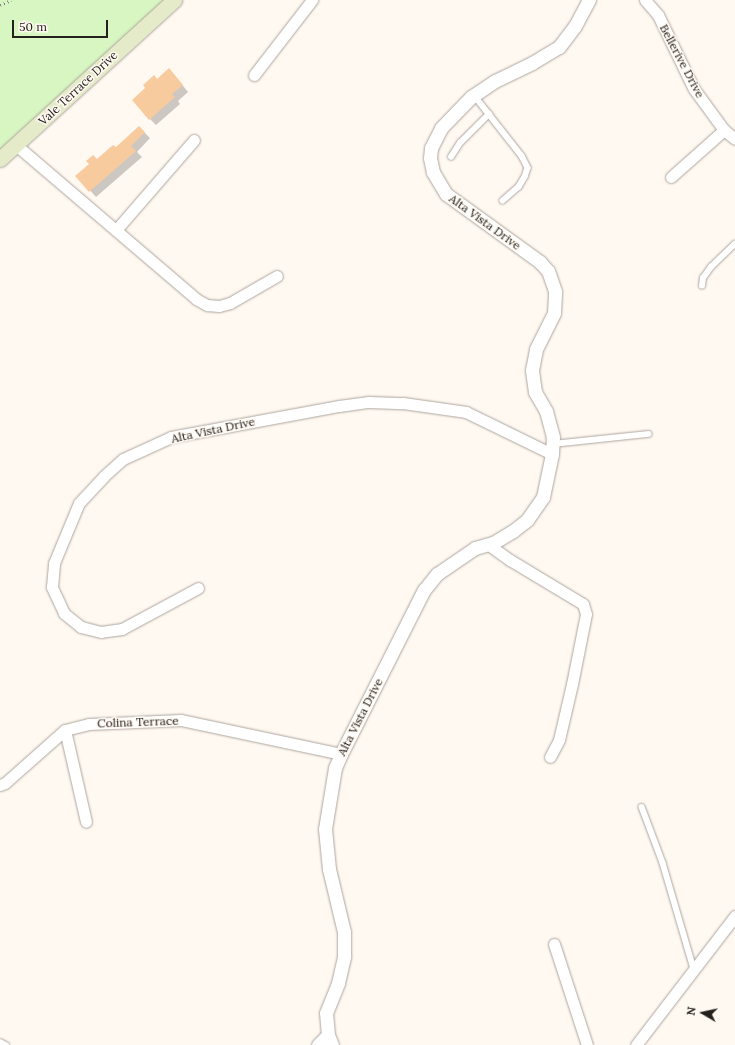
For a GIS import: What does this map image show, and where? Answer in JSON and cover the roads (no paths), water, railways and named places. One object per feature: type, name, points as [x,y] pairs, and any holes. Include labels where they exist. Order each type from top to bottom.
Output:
[{"type":"main road","name":"Vale Terrace Drive","points":[[0,159],[174,0]]},
{"type":"street","points":[[254,75],[312,0]]},
{"type":"street","name":"Alta Vista Drive","points":[[330,1040],[326,1013],[338,983],[344,956],[344,932],[329,869],[326,829],[335,768],[424,590],[437,574],[476,548],[488,545],[513,531],[527,520],[543,496],[552,449],[553,437],[546,411],[535,392],[532,370],[536,349],[554,313],[555,291],[548,271],[540,262],[446,194],[433,172],[430,158],[434,139],[450,118],[474,95],[495,81],[532,63],[558,47],[575,26],[589,0]]},
{"type":"street","name":"Bellerive Drive","points":[[645,0],[658,15],[694,89],[724,130],[735,139]]},
{"type":"street","points":[[671,177],[724,130]]},
{"type":"street","points":[[116,230],[194,140]]},
{"type":"street","points":[[16,145],[196,299],[207,305],[219,306],[230,303],[277,276]]},
{"type":"street","name":"Alta Vista Drive","points":[[198,588],[122,629],[101,632],[81,627],[64,613],[52,587],[54,564],[79,503],[104,476],[123,459],[172,437],[339,406],[369,402],[403,403],[466,412],[552,449]]},
{"type":"street","points":[[488,545],[583,604],[586,614],[559,740],[550,757]]},
{"type":"street","name":"Colina Terrace","points":[[0,785],[5,783],[65,730],[90,724],[181,720],[341,754]]},
{"type":"street","points":[[65,730],[86,822]]},
{"type":"street","points":[[636,1045],[735,916]]},
{"type":"street","points":[[554,944],[587,1045]]},
{"type":"street","points":[[318,1045],[330,1040]]},
{"type":"lane","points":[[474,95],[522,156],[528,168],[525,178],[519,187],[503,201]]},
{"type":"lane","points":[[451,157],[460,143],[488,114]]},
{"type":"lane","points":[[702,286],[703,278],[711,267],[735,244]]},
{"type":"lane","points":[[552,449],[648,434]]},
{"type":"lane","points":[[642,807],[663,863],[694,969]]},
{"type":"lane","points":[[0,1042],[6,1045]]}]
